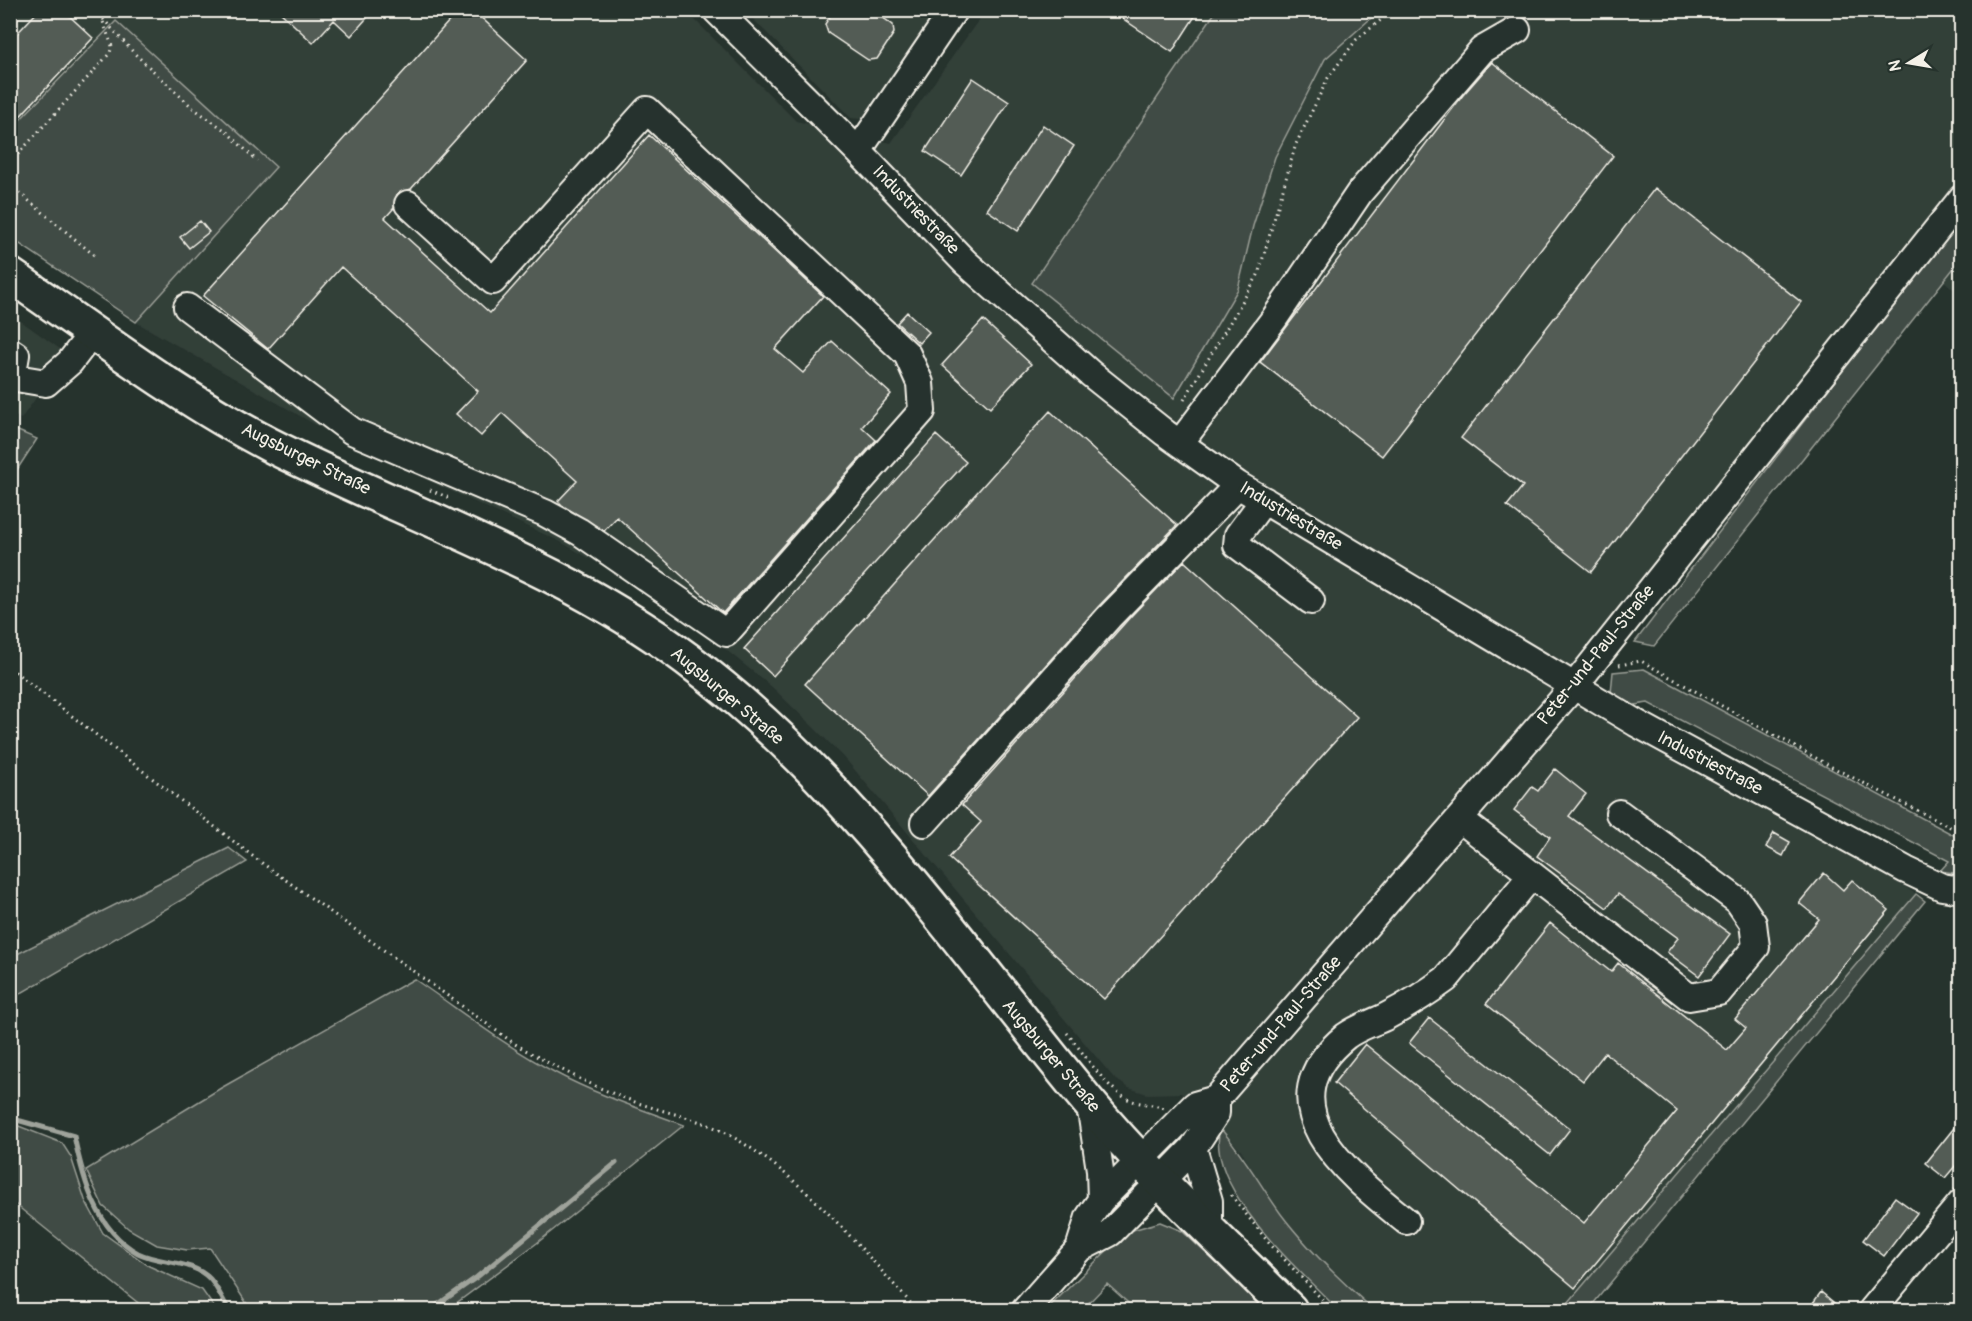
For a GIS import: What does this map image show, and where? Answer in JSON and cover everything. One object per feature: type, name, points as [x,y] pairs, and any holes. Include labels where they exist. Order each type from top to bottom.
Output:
[{"type":"main road","name":"Augsburger Straße","points":[[10,275],[204,407],[270,445],[533,564],[622,614],[689,660],[755,715],[821,779],[902,873],[1090,1104],[1150,1171],[1290,1311]]},
{"type":"street","name":"Industriestraße","points":[[716,10],[858,151],[965,262],[1091,374],[1172,438],[1238,485],[1579,678],[1636,723],[1906,870],[1942,886],[1962,890]]},
{"type":"street","points":[[858,151],[954,10]]},
{"type":"street","points":[[1172,438],[1274,319],[1360,192],[1482,50],[1517,30]]},
{"type":"street","points":[[187,307],[352,431],[545,513],[580,532],[726,633],[922,411],[920,383],[907,354],[647,110],[493,281],[408,204]]},
{"type":"street","name":"Peter-und-Paul-Straße","points":[[1150,1171],[1181,1118],[1195,1105],[1216,1099],[1460,819],[1579,678],[1962,198]]},
{"type":"street","points":[[10,351],[16,355],[11,378],[46,383],[70,362],[93,332]]},
{"type":"street","points":[[924,823],[1109,617],[1238,485]]},
{"type":"street","points":[[1264,500],[1238,535],[1237,545],[1311,602]]},
{"type":"street","points":[[1460,819],[1689,997],[1719,992],[1756,946],[1753,923],[1738,901],[1619,813]]},
{"type":"street","points":[[1406,1221],[1354,1179],[1328,1149],[1316,1127],[1311,1105],[1312,1080],[1317,1068],[1346,1037],[1430,992],[1446,979],[1531,876]]},
{"type":"street","name":"Peter-und-Paul-Straße","points":[[1150,1171],[1193,1148],[1216,1113],[1216,1099]]},
{"type":"street","points":[[1090,1104],[1100,1170],[1101,1200]]},
{"type":"street","points":[[1193,1148],[1209,1201],[1209,1230]]},
{"type":"street","points":[[1079,1249],[1089,1217],[1101,1200],[1150,1171]]},
{"type":"street","points":[[1025,1311],[1079,1249],[1110,1233],[1150,1171]]},
{"type":"street","points":[[1872,1311],[1962,1202]]},
{"type":"path","points":[[95,10],[134,53],[193,108],[226,130],[257,161]]},
{"type":"path","points":[[1172,438],[1258,275],[1296,144],[1328,78],[1356,40],[1393,10]]},
{"type":"path","points":[[10,163],[110,53],[112,46],[101,17]]},
{"type":"path","points":[[10,185],[94,255]]},
{"type":"path","points":[[420,485],[452,499]]},
{"type":"path","points":[[1579,678],[1641,661],[1832,767],[1962,833]]},
{"type":"path","points":[[10,668],[255,858],[515,1044],[559,1070],[639,1103],[677,1112],[723,1132],[763,1155],[818,1203],[917,1311]]},
{"type":"path","points":[[1066,1032],[1110,1086],[1124,1097],[1142,1105],[1157,1105],[1173,1111],[1181,1118]]},
{"type":"path","points":[[1227,1189],[1269,1243],[1332,1311]]},
{"type":"shaded area","points":[[11,11],[686,11],[796,121],[891,143],[985,11],[1961,11],[1961,188],[1575,678],[1916,894],[1562,1310],[1374,1310],[1302,1241],[1260,1185],[1242,1152],[1220,1128],[1181,1093],[1147,1094],[1129,1088],[1114,1078],[843,756],[772,687],[709,636],[634,584],[559,541],[349,444],[136,322],[276,167],[116,22],[11,129]]},
{"type":"shaded area","points":[[745,11],[937,11],[869,114],[862,119],[851,118]]},
{"type":"shaded area","points":[[1216,11],[1379,11],[1325,59],[1275,157],[1253,226],[1238,289],[1174,398],[1032,283]]},
{"type":"shaded area","points":[[116,21],[276,167],[136,322],[11,238],[11,129]]},
{"type":"shaded area","points":[[1961,216],[1961,259],[1654,646],[1635,642]]},
{"type":"shaded area","points":[[1961,259],[1961,296],[1943,280]]},
{"type":"shaded area","points":[[11,314],[67,354],[21,419],[11,414]]},
{"type":"shaded area","points":[[11,428],[37,439],[11,479]]},
{"type":"shaded area","points":[[1644,669],[1961,839],[1961,870],[1954,873],[1940,871],[1949,861],[1648,703],[1629,706],[1611,693],[1613,672]]},
{"type":"shaded area","points":[[229,848],[247,862],[11,999],[11,957]]},
{"type":"shaded area","points":[[1916,894],[1925,901],[1588,1310],[1562,1310]]},
{"type":"shaded area","points":[[414,979],[537,1063],[603,1095],[684,1125],[537,1243],[447,1310],[251,1310],[210,1248],[187,1250],[157,1245],[129,1229],[103,1206],[86,1170],[221,1088]]},
{"type":"shaded area","points":[[11,1123],[62,1143],[71,1157],[85,1200],[103,1233],[149,1266],[202,1290],[216,1310],[147,1310],[11,1201]]},
{"type":"shaded area","points":[[1220,1128],[1302,1240],[1325,1265],[1374,1310],[1338,1310],[1259,1226],[1240,1202],[1227,1176],[1219,1152]]},
{"type":"shaded area","points":[[1160,1222],[1182,1231],[1267,1310],[1136,1310],[1107,1284],[1082,1310],[1046,1310],[1126,1232]]},
{"type":"building","points":[[39,10],[63,10],[93,38],[10,127],[10,41]]},
{"type":"building","points":[[278,10],[374,10],[351,36],[334,20],[313,43]]},
{"type":"building","points":[[459,10],[473,10],[527,60],[411,189],[397,194],[394,208],[385,218],[490,313],[649,135],[823,296],[775,349],[803,373],[832,341],[891,394],[862,427],[876,440],[723,613],[617,517],[604,531],[563,506],[558,501],[577,481],[502,413],[481,436],[456,414],[478,391],[341,267],[268,349],[203,296]]},
{"type":"building","points":[[834,10],[872,10],[893,25],[894,33],[877,59],[868,60],[828,33],[825,24]]},
{"type":"building","points":[[1110,10],[1199,10],[1172,52]]},
{"type":"building","points":[[1492,62],[1613,156],[1382,456],[1260,362],[1463,95]]},
{"type":"building","points":[[973,78],[1009,102],[961,175],[925,151]]},
{"type":"building","points":[[1043,125],[1074,146],[1018,231],[987,210]]},
{"type":"building","points":[[1655,188],[1801,302],[1591,572],[1507,506],[1523,486],[1461,438]]},
{"type":"building","points":[[200,221],[209,232],[189,248],[180,237]]},
{"type":"building","points":[[907,312],[929,332],[919,343],[897,323]]},
{"type":"building","points":[[983,320],[1031,364],[990,408],[942,365]]},
{"type":"building","points":[[1050,411],[1177,525],[1098,607],[928,796],[805,684]]},
{"type":"building","points":[[936,435],[966,462],[773,676],[744,649]]},
{"type":"building","points":[[1184,561],[1357,717],[1104,999],[949,858],[981,822],[962,805],[1132,615]]},
{"type":"building","points":[[1555,769],[1586,794],[1569,816],[1730,934],[1699,976],[1667,952],[1678,938],[1618,894],[1607,908],[1537,856],[1550,837],[1514,810],[1532,787],[1538,791]]},
{"type":"building","points":[[1774,833],[1790,842],[1783,856],[1766,847]]},
{"type":"building","points":[[1824,873],[1843,890],[1852,880],[1889,910],[1575,1288],[1334,1083],[1365,1044],[1584,1223],[1677,1111],[1605,1053],[1583,1081],[1486,1004],[1550,923],[1611,972],[1618,963],[1727,1050],[1746,1028],[1735,1019],[1819,919],[1799,903]]},
{"type":"building","points":[[1429,1018],[1570,1129],[1550,1155],[1409,1043]]},
{"type":"building","points":[[1962,1118],[1962,1158],[1945,1178],[1926,1163]]},
{"type":"building","points":[[1895,1197],[1917,1213],[1884,1256],[1863,1240]]},
{"type":"building","points":[[1821,1292],[1844,1311],[1807,1311]]},
{"type":"waterway","points":[[10,1114],[17,1120],[74,1136],[87,1186],[102,1217],[112,1231],[138,1253],[186,1265],[203,1273],[213,1283],[229,1310]]},
{"type":"waterway","points":[[430,1310],[477,1277],[616,1163]]}]
